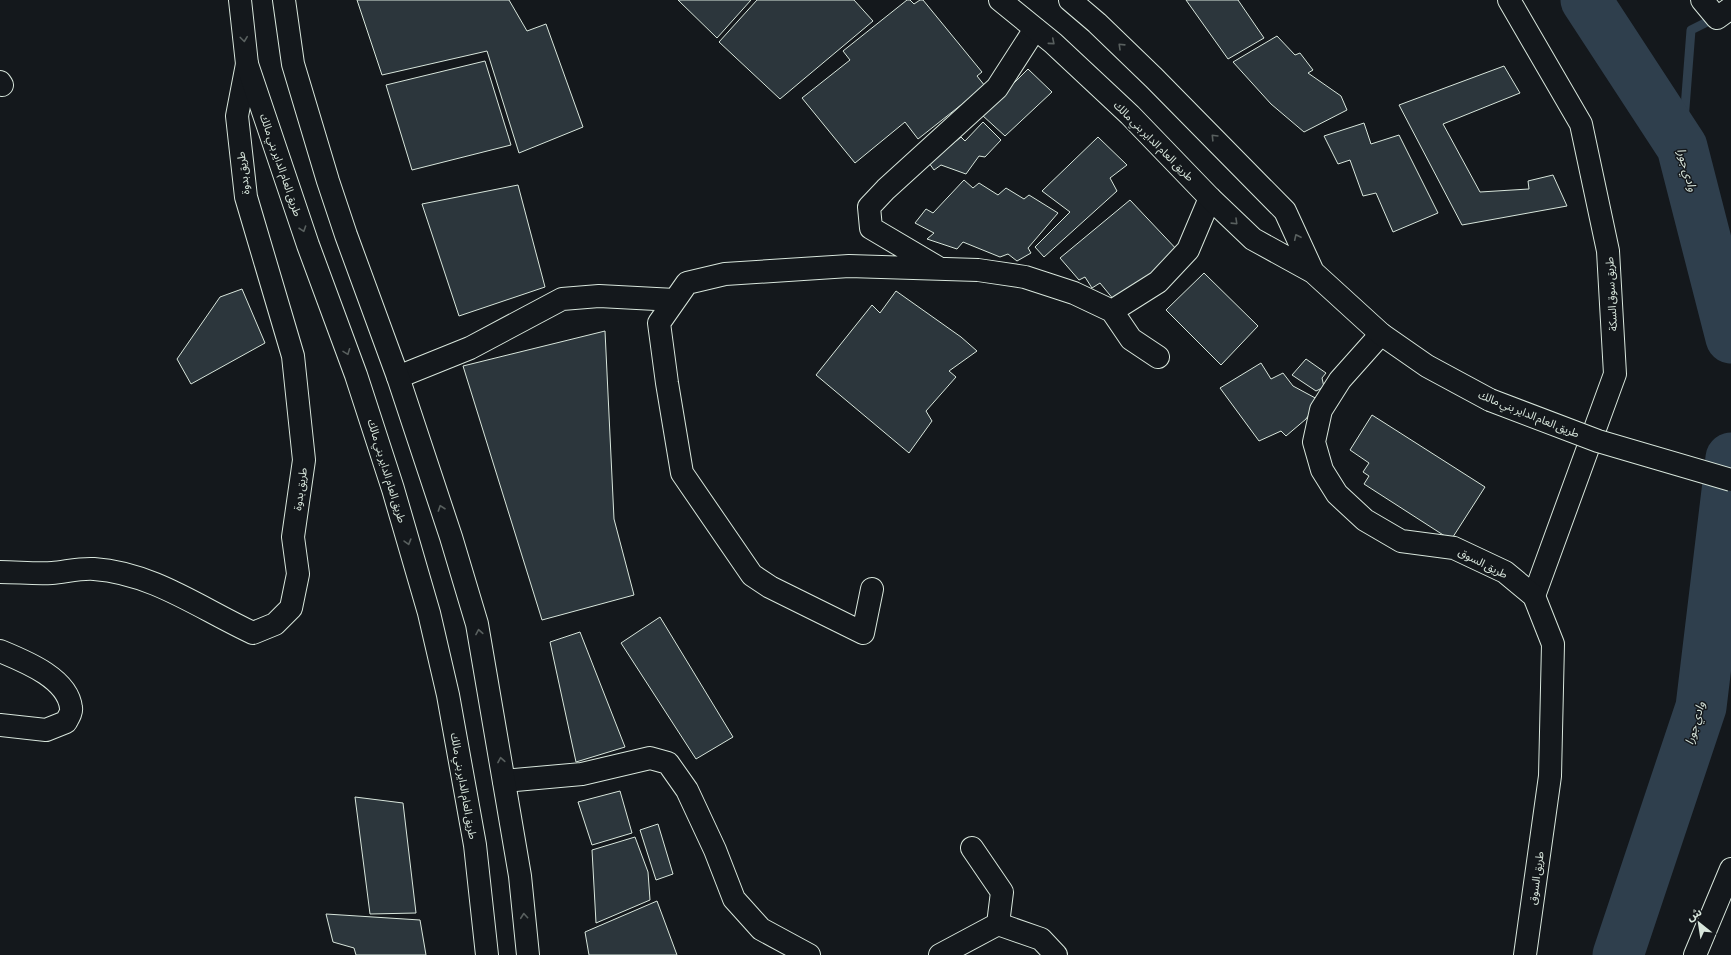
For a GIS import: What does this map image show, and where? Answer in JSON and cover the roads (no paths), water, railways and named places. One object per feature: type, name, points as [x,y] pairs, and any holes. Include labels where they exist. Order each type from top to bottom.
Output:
[{"type":"main road","name":"طريق العام الداير بني مالك","points":[[240,0],[247,64],[308,245],[356,375],[393,489],[429,613],[448,695],[475,844],[487,955]]},
{"type":"main road","points":[[284,0],[293,64],[328,181],[348,243],[398,377],[478,624],[520,876],[528,955]]},
{"type":"main road","name":"طريق العام الداير بني مالك","points":[[1000,0],[1053,43],[1130,115],[1210,198],[1253,239],[1313,272],[1381,334],[1427,366],[1490,400],[1598,441],[1731,480]]},
{"type":"main road","name":"طريق سوق السكة","points":[[1509,0],[1581,124],[1608,251],[1615,374],[1534,596]]},
{"type":"main road","points":[[1702,0],[1717,18],[1731,8]]},
{"type":"main road","name":"طريق العام الداير بني مالك","points":[[1079,3],[1205,128],[1284,211],[1313,272]]},
{"type":"main road","points":[[939,268],[871,228],[870,207],[886,189],[997,88],[1035,29]]},
{"type":"main road","name":"طريق بدوة","points":[[0,572],[51,573],[93,569],[122,574],[154,582],[190,599],[228,621],[253,633],[275,624],[291,608],[298,574],[292,537],[304,460],[293,356],[246,197],[237,116],[247,64]]},
{"type":"main road","points":[[1112,311],[1158,282],[1188,250],[1210,198]]},
{"type":"main road","points":[[872,589],[863,634],[770,587],[752,575],[682,474],[659,323],[687,283],[725,274],[849,266],[978,270],[1025,277],[1074,293],[1112,311],[1131,339],[1158,357]]},
{"type":"main road","points":[[398,377],[470,348],[562,299],[599,296],[675,300]]},
{"type":"main road","name":"طريق السوق","points":[[1381,334],[1340,380],[1321,410],[1314,442],[1322,470],[1337,494],[1365,520],[1395,538],[1401,541],[1454,548],[1505,572],[1534,596],[1553,644],[1550,776],[1525,955]]},
{"type":"main road","points":[[0,651],[29,663],[53,680],[65,691],[72,709],[66,722],[46,730],[0,726]]},
{"type":"main road","points":[[504,781],[582,774],[650,758],[668,763],[687,790],[715,850],[734,899],[761,929],[802,953]]},
{"type":"main road","points":[[972,848],[1002,892],[998,924]]},
{"type":"main road","points":[[1695,955],[1731,869]]},
{"type":"main road","points":[[940,955],[998,924],[1041,939],[1056,955]]},
{"type":"waterway","name":"وادي جورا","points":[[1586,0],[1682,147],[1731,338]]},
{"type":"waterway","points":[[1682,147],[1691,30],[1717,17]]},
{"type":"waterway","name":"وادي جورا","points":[[1618,955],[1701,707],[1731,458]]}]
